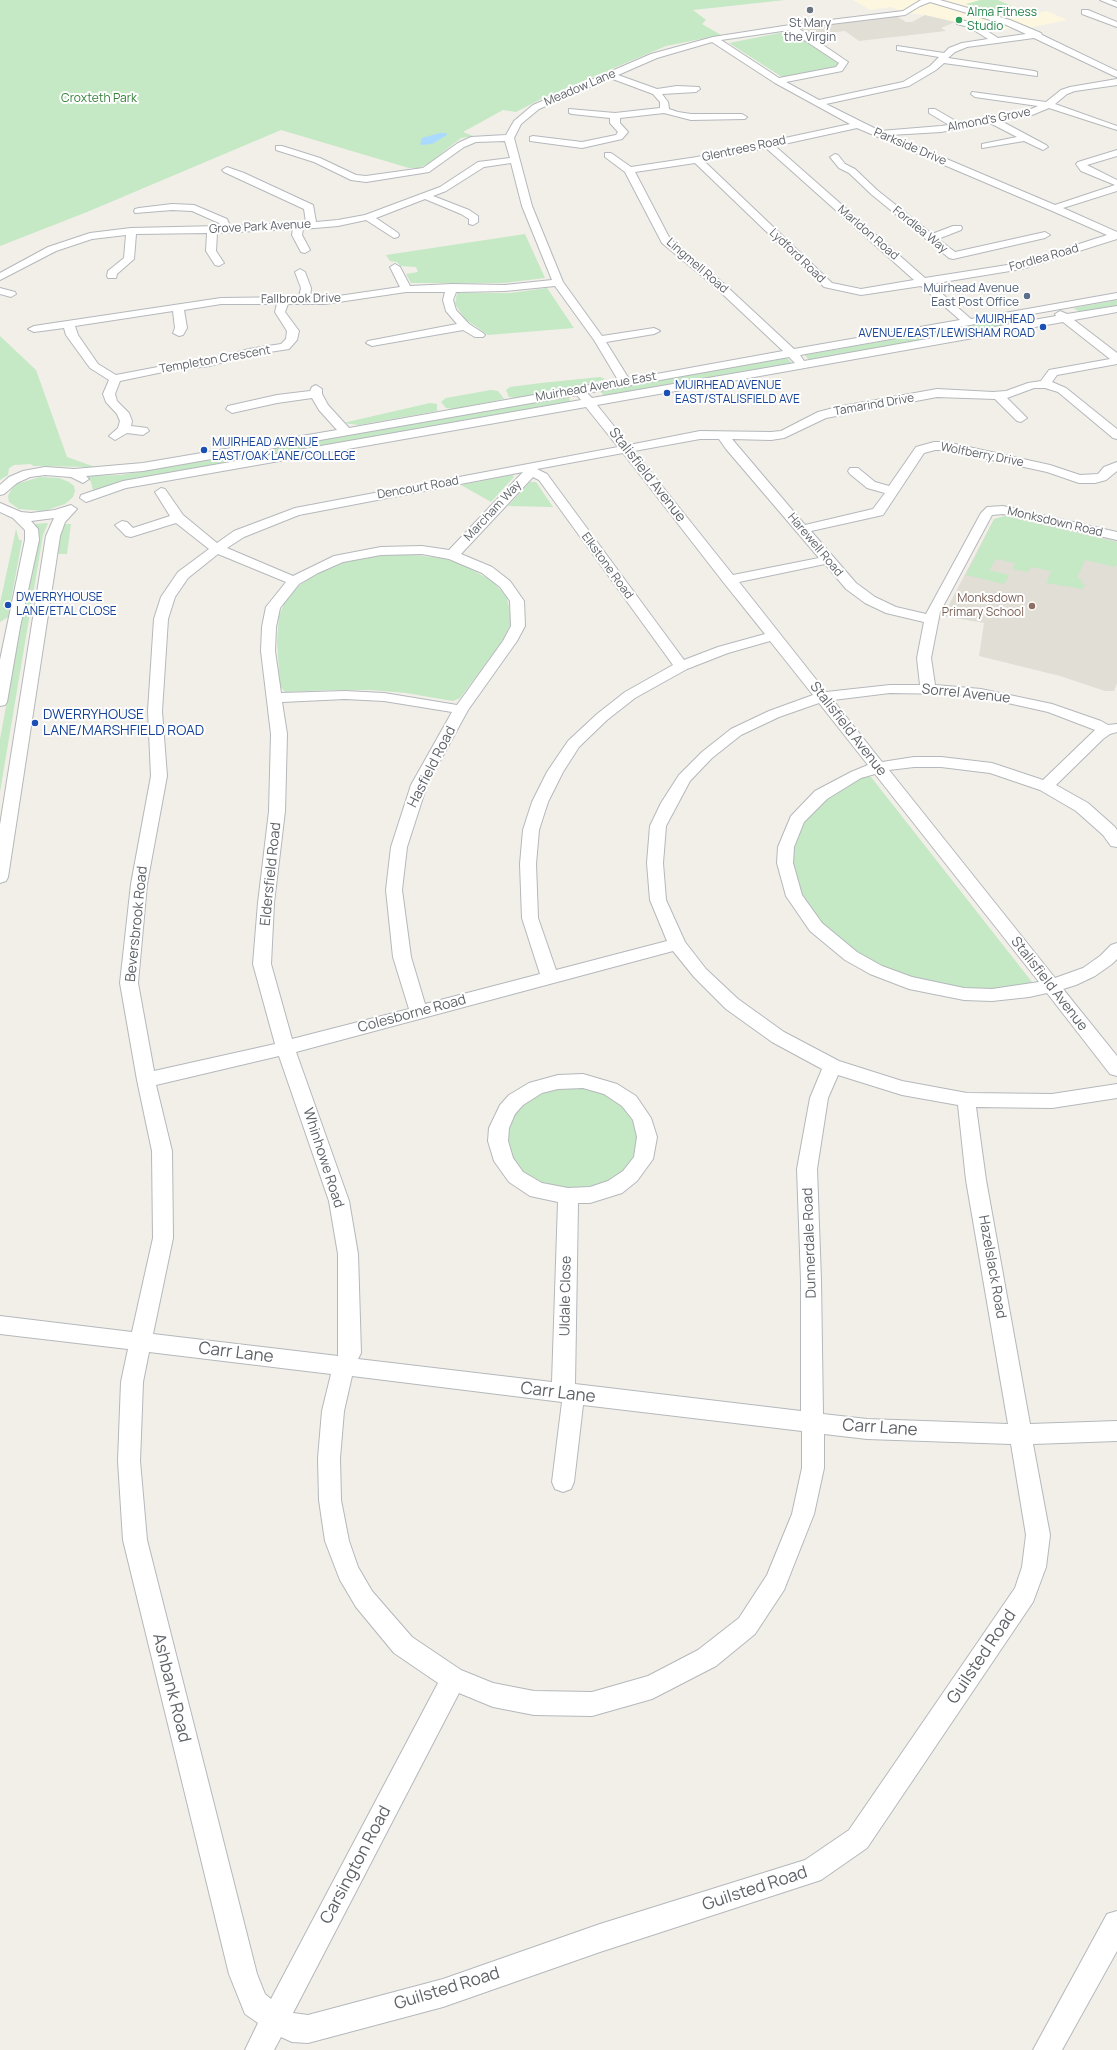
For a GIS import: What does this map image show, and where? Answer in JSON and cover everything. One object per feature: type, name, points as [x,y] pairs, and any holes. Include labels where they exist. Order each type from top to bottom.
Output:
[{"type":"street","points":[[931,0],[1007,22],[1038,35],[1117,74]]},
{"type":"street","name":"Meadow Lane","points":[[509,138],[513,128],[521,118],[536,107],[654,56],[713,39],[790,27],[905,13],[917,4],[931,0]]},
{"type":"street","points":[[1104,0],[1117,5]]},
{"type":"street","points":[[906,1],[917,4]]},
{"type":"street","points":[[1085,12],[1117,25]]},
{"type":"street","points":[[1104,19],[1117,16]]},
{"type":"street","points":[[960,22],[972,25],[995,40]]},
{"type":"street","points":[[778,81],[839,69],[844,62],[790,27]]},
{"type":"street","points":[[817,103],[906,84],[926,73],[952,50],[965,45],[1038,35]]},
{"type":"street","name":"Parkside Drive","points":[[713,39],[778,81],[858,125],[1054,208],[1116,236]]},
{"type":"street","points":[[900,48],[944,58],[1034,74]]},
{"type":"street","points":[[610,75],[640,84],[656,92],[664,102],[665,110]]},
{"type":"street","name":"Almond's Grove","points":[[877,133],[926,131],[1029,113],[1048,105],[1064,92],[1073,89],[1117,82]]},
{"type":"street","points":[[656,92],[687,86],[696,89]]},
{"type":"street","points":[[975,94],[1062,108],[1115,128]]},
{"type":"street","points":[[574,113],[614,116],[665,110],[691,117],[736,115]]},
{"type":"street","points":[[932,111],[957,126]]},
{"type":"street","points":[[541,138],[582,145],[619,137],[623,132],[615,123],[614,116]]},
{"type":"street","points":[[992,120],[1044,147]]},
{"type":"street","name":"Glentrees Road","points":[[629,170],[697,160],[858,125]]},
{"type":"street","points":[[282,152],[317,160],[354,178],[374,179],[426,170],[438,163],[461,145],[474,139],[509,138],[527,206],[558,282],[599,340],[625,382]]},
{"type":"street","points":[[985,146],[1025,138]]},
{"type":"street","name":"Marldon Road","points":[[767,144],[968,322]]},
{"type":"street","points":[[1117,153],[1081,164],[1084,169],[1117,183]]},
{"type":"street","name":"Lingmell Road","points":[[608,155],[629,170],[666,242],[719,285],[804,365]]},
{"type":"street","name":"Fordlea Way","points":[[835,157],[842,166],[852,171],[874,192],[952,256],[1045,235]]},
{"type":"street","name":"Grove Park Avenue","points":[[0,277],[66,243],[90,236],[131,231],[224,230],[298,226],[338,223],[368,217],[425,196],[453,183],[481,164],[516,160]]},
{"type":"street","name":"Lydford Road","points":[[697,160],[828,285],[861,292],[923,282]]},
{"type":"street","points":[[228,173],[309,207],[311,225]]},
{"type":"street","points":[[1054,208],[1117,188]]},
{"type":"street","points":[[425,196],[465,212],[474,218],[473,222]]},
{"type":"street","points":[[139,210],[172,207],[194,208],[223,220],[225,226],[224,230]]},
{"type":"street","points":[[368,217],[394,234]]},
{"type":"street","points":[[298,226],[297,235],[305,250]]},
{"type":"street","points":[[931,238],[957,228]]},
{"type":"street","points":[[212,230],[211,251],[219,263]]},
{"type":"street","points":[[112,276],[112,272],[129,259],[131,231]]},
{"type":"street","name":"Fordlea Road","points":[[923,282],[1022,266],[1116,236]]},
{"type":"street","points":[[992,248],[1022,266]]},
{"type":"street","points":[[406,288],[396,269],[411,270]]},
{"type":"street","points":[[288,280],[302,276],[306,288],[304,301]]},
{"type":"street","name":"Fallbrook Drive","points":[[34,329],[238,300],[334,300],[406,288],[505,288],[558,282]]},
{"type":"street","points":[[452,287],[448,306],[450,311],[465,326],[479,335]]},
{"type":"street","points":[[0,291],[11,294]]},
{"type":"street","name":"Muirhead Avenue East","points":[[1,488],[13,480],[27,474],[45,471],[74,473],[143,467],[1117,296]]},
{"type":"street","name":"Templeton Crescent","points":[[115,379],[163,369],[209,363],[249,352],[285,347],[291,340],[293,331],[280,312],[284,300]]},
{"type":"street","points":[[178,308],[183,329]]},
{"type":"street","points":[[1051,308],[1117,360]]},
{"type":"street","name":"Muirhead Avenue East","points":[[67,512],[86,498],[123,486],[1117,309]]},
{"type":"street","points":[[69,324],[72,335],[94,366],[115,379],[109,394],[112,402],[125,418],[119,433],[143,431]]},
{"type":"street","points":[[377,340],[465,326]]},
{"type":"street","points":[[599,340],[654,331]]},
{"type":"street","points":[[285,347],[296,352]]},
{"type":"street","points":[[1117,360],[1053,372],[1048,378],[1046,384],[1062,390],[1117,435]]},
{"type":"street","name":"Tamarind Drive","points":[[627,449],[700,435],[771,436],[784,434],[822,415],[837,411],[937,393],[998,396],[1032,385],[1046,384]]},
{"type":"street","name":"Stalisfield Avenue","points":[[578,390],[627,449],[1049,986],[1117,1069]]},
{"type":"street","points":[[232,409],[277,398],[316,392],[323,407],[346,432]]},
{"type":"street","points":[[996,414],[1017,415],[998,396]]},
{"type":"street","name":"Harewell Road","points":[[725,436],[726,441],[730,446],[826,560],[851,586],[870,600],[891,610],[931,620]]},
{"type":"street","name":"Wolfberry Drive","points":[[802,530],[878,512],[920,450],[934,446],[946,446],[1050,469],[1079,479],[1096,479],[1102,477],[1108,470],[1117,466]]},
{"type":"street","name":"Dencourt Road","points":[[217,549],[246,531],[295,512],[326,505],[530,469],[627,449]]},
{"type":"street","points":[[841,473],[870,467]]},
{"type":"street","name":"Marcham Way","points":[[452,555],[530,469]]},
{"type":"street","name":"Elkstone Road","points":[[530,469],[543,477],[675,660],[682,666]]},
{"type":"street","points":[[854,471],[871,486],[893,491]]},
{"type":"street","points":[[74,473],[87,483],[89,491],[86,498]]},
{"type":"street","points":[[161,492],[178,518],[217,549],[294,581]]},
{"type":"street","points":[[0,507],[18,515],[44,516],[67,512]]},
{"type":"street","name":"Monksdown Road","points":[[931,620],[939,598],[987,513],[992,510],[1003,510],[1117,536]]},
{"type":"street","points":[[0,877],[53,536],[58,521],[67,512]]},
{"type":"street","points":[[0,702],[7,627],[32,540],[31,529],[18,515]]},
{"type":"street","points":[[127,534],[178,518]]},
{"type":"street","name":"Beversbrook Road","points":[[140,1341],[162,1238],[162,1151],[146,1080],[129,983],[139,884],[159,776],[156,711],[161,619],[168,597],[183,575],[217,549]]},
{"type":"street","name":"Hasfield Road","points":[[294,581],[327,564],[366,553],[401,550],[452,555],[480,566],[498,577],[514,597],[518,612],[518,626],[510,642],[461,710],[419,785],[399,847],[394,890],[402,957],[419,1012]]},
{"type":"street","points":[[729,580],[826,560]]},
{"type":"street","name":"Eldersfield Road","points":[[285,1048],[262,964],[266,903],[277,811],[280,734],[268,651],[270,616],[278,600],[294,581]]},
{"type":"street","points":[[928,689],[924,658],[931,620]]},
{"type":"street","points":[[550,977],[530,918],[528,864],[531,830],[540,802],[555,772],[573,744],[630,695],[682,666],[723,650],[773,636]]},
{"type":"street","name":"Sorrel Avenue","points":[[1111,729],[1073,715],[1028,702],[981,693],[928,689],[890,689],[822,697],[774,714],[736,732],[707,755],[684,778],[669,803],[658,826],[655,863],[658,900],[677,944],[700,973],[732,1004],[778,1037],[832,1066],[902,1088],[967,1100],[1052,1101],[1117,1091]]},
{"type":"street","points":[[274,698],[311,696],[376,697],[420,702],[461,710]]},
{"type":"street","points":[[1046,786],[1111,729]]},
{"type":"street","points":[[1114,834],[1082,807],[1046,786],[992,768],[964,764],[914,762],[878,767],[850,777],[821,794],[797,820],[790,833],[786,847],[785,864],[794,896],[805,914],[825,936],[851,956],[876,970],[910,983],[964,994],[992,995],[1029,991],[1070,981],[1089,972],[1106,960],[1117,949]]},
{"type":"street","name":"Colesborne Road","points":[[146,1080],[285,1048],[677,944]]},
{"type":"street","name":"Whinhowe Road","points":[[285,1048],[339,1201],[348,1254],[350,1353],[340,1379],[333,1411],[329,1458],[330,1500],[337,1541],[348,1572],[364,1599],[403,1645],[453,1679]]},
{"type":"street","name":"Dunnerdale Road","points":[[453,1679],[493,1695],[534,1703],[592,1704],[652,1687],[707,1658],[747,1626],[776,1582],[803,1514],[813,1468],[814,1423],[807,1169],[812,1132],[819,1098],[832,1066]]},
{"type":"street","points":[[584,1081],[610,1089],[630,1101],[642,1118],[647,1137],[643,1159],[630,1176],[614,1187],[590,1195],[568,1196],[537,1190],[516,1177],[504,1161],[498,1141],[499,1128],[507,1110],[516,1100],[536,1088],[558,1082],[584,1081]]},
{"type":"street","name":"Hazelslack Road","points":[[967,1100],[967,1114],[976,1180],[1022,1434]]},
{"type":"street","name":"Uldale Close","points":[[563,1482],[573,1401],[563,1384],[568,1196]]},
{"type":"street","name":"Carr Lane","points":[[0,1325],[814,1423],[902,1430],[1022,1434],[1117,1431]]},
{"type":"street","name":"Ashbank Road","points":[[140,1341],[132,1382],[129,1461],[134,1540],[244,1974],[255,2004],[275,2019]]},
{"type":"street","name":"Guilsted Road","points":[[275,2019],[292,2028],[308,2029],[443,1992],[600,1938],[812,1871],[858,1839],[1025,1594],[1034,1567],[1038,1535],[1022,1434]]},
{"type":"street","name":"Carsington Road","points":[[259,2050],[453,1679]]},
{"type":"street","points":[[1047,2050],[1117,1924]]},
{"type":"shaded area","points":[[853,0],[998,0],[1033,14],[1047,11],[1067,20],[1024,29],[1019,27],[992,32],[980,25],[981,24],[964,19],[955,22],[907,12],[905,13],[891,7],[870,10]]},
{"type":"shaded area","points":[[895,15],[906,22],[912,22],[925,15],[955,22],[941,28],[946,31],[859,41],[845,31],[809,35],[797,28]]},
{"type":"shaded area","name":"Monksdown Primary School","points":[[1005,516],[1117,541],[1117,683],[1114,691],[1105,691],[1060,676],[979,656],[984,623],[943,616],[994,519]]},
{"type":"green space","name":"Croxteth Park","points":[[0,0],[785,0],[693,10],[706,20],[702,24],[721,35],[666,46],[543,98],[516,112],[503,110],[463,132],[473,136],[461,138],[429,163],[419,168],[409,168],[281,130],[87,212],[0,246]]},
{"type":"green space","points":[[980,0],[998,0],[1012,6],[986,11],[966,4]]},
{"type":"green space","points":[[793,31],[842,63],[838,68],[788,78],[782,77],[729,43]]},
{"type":"green space","points":[[525,234],[545,278],[504,283],[411,283],[406,274],[418,272],[416,267],[400,266],[397,262],[390,261],[386,255]]},
{"type":"green space","points":[[547,288],[574,328],[488,335],[465,319],[455,304],[457,293],[510,293]]},
{"type":"green space","points":[[1117,300],[1117,306],[1080,312],[1073,308]]},
{"type":"green space","points":[[1030,315],[1036,320],[809,360],[805,355]]},
{"type":"green space","points":[[0,336],[36,370],[67,457],[95,467],[33,466],[31,464],[14,465],[9,468],[8,475],[0,480]]},
{"type":"green space","points":[[787,358],[792,363],[604,396],[600,391]]},
{"type":"green space","points":[[600,377],[605,379],[584,386],[515,398],[509,397],[506,390],[510,387]]},
{"type":"green space","points":[[491,390],[498,391],[504,399],[453,409],[446,408],[441,402],[446,398]]},
{"type":"green space","points":[[568,396],[571,403],[126,481],[93,490],[91,482],[86,476],[121,475]]},
{"type":"green space","points":[[430,403],[437,404],[437,411],[359,425],[343,423]]},
{"type":"green space","points":[[512,475],[514,477],[491,502],[461,485]]},
{"type":"green space","points":[[40,477],[59,478],[69,482],[74,486],[75,491],[73,497],[65,504],[44,511],[19,509],[9,502],[8,496],[17,484]]},
{"type":"green space","points":[[530,482],[536,482],[553,507],[508,506]]},
{"type":"green space","points":[[1005,516],[1117,542],[1117,565],[1115,567],[1085,560],[1077,578],[1082,579],[1081,583],[1085,584],[1083,589],[1046,583],[1051,571],[1031,567],[1028,572],[1013,569],[1015,563],[996,559],[989,570],[1009,575],[1004,584],[966,575],[994,519]]},
{"type":"green space","points":[[48,523],[43,535],[0,792],[0,739],[37,538],[35,524]]},
{"type":"green space","points":[[65,524],[71,524],[67,554],[60,554],[57,553],[60,536]]},
{"type":"green space","points":[[16,529],[19,540],[22,540],[8,617],[0,622],[0,603]]},
{"type":"green space","points":[[383,555],[412,555],[442,558],[461,564],[489,579],[507,598],[510,612],[510,625],[501,643],[460,698],[453,701],[406,693],[371,690],[285,692],[280,686],[277,642],[279,616],[285,601],[297,587],[314,575],[346,562]]},
{"type":"green space","points":[[865,776],[871,777],[1032,982],[1032,985],[1021,988],[973,990],[922,981],[870,962],[848,948],[818,921],[798,892],[791,861],[796,834],[811,811],[850,782]]},
{"type":"green space","points":[[573,1087],[597,1091],[608,1095],[630,1113],[638,1130],[638,1148],[634,1157],[618,1177],[601,1186],[558,1191],[522,1175],[504,1142],[512,1115],[528,1099],[550,1089]]},
{"type":"water","points":[[440,133],[446,133],[447,135],[432,144],[420,145],[422,138]]},
{"type":"place","name":"St Mary the Virgin","points":[[810,10]]},
{"type":"place","name":"Alma Fitness Studio","points":[[959,20]]},
{"type":"place","name":"Muirhead Avenue East Post Office","points":[[1027,296]]},
{"type":"place","name":"MUIRHEAD AVENUE/EAST/LEWISHAM ROAD","points":[[1043,327]]},
{"type":"place","name":"MUIRHEAD AVENUE EAST/STALISFIELD AVE","points":[[667,393]]},
{"type":"place","name":"MUIRHEAD AVENUE EAST/OAK LANE/COLLEGE","points":[[204,450]]},
{"type":"place","name":"DWERRYHOUSE LANE/ETAL CLOSE","points":[[8,605]]},
{"type":"place","name":"Monksdown Primary School","points":[[1032,606]]},
{"type":"place","name":"DWERRYHOUSE LANE/MARSHFIELD ROAD","points":[[35,723]]}]
